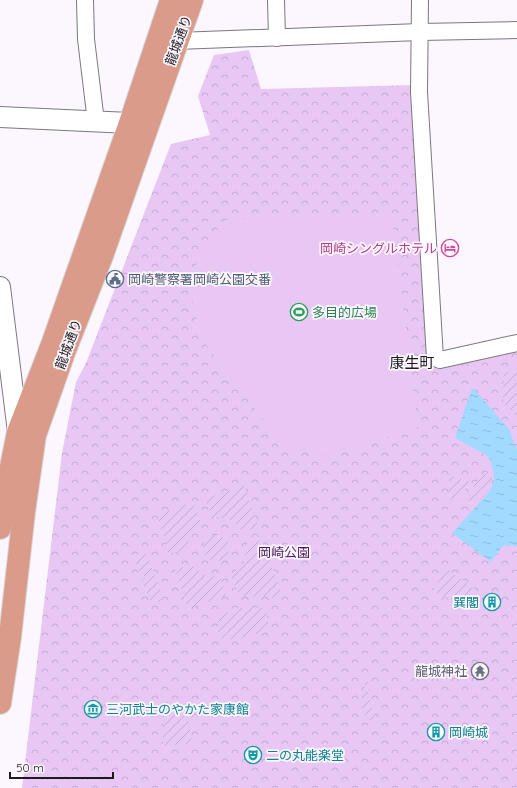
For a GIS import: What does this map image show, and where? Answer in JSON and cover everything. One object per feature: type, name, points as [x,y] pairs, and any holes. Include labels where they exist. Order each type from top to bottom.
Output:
[{"type":"highway","name":"龍城通り","points":[[0,528],[13,477],[18,432],[55,335],[130,123],[171,0]]},
{"type":"highway","name":"龍城通り","points":[[0,703],[10,637],[24,512],[13,477],[35,435],[65,350],[102,256],[192,0]]},
{"type":"street","points":[[85,0],[86,39],[96,122]]},
{"type":"street","points":[[276,0],[276,38]]},
{"type":"street","points":[[420,0],[419,92],[435,358],[440,360],[517,343]]},
{"type":"street","points":[[177,41],[517,30]]},
{"type":"street","points":[[0,117],[130,123]]},
{"type":"street","points":[[0,287],[3,330],[18,432]]},
{"type":"green space","name":"岡崎公園","points":[[249,50],[261,89],[415,85],[429,353],[517,347],[517,788],[22,788],[62,453],[76,382],[86,363],[171,144],[210,135],[198,96],[214,55]]},
{"type":"green space","name":"多目的広場","points":[[391,212],[418,427],[329,457],[284,447],[201,338],[189,287],[199,257],[224,220]]},
{"type":"green space","points":[[517,371],[517,418],[503,402],[504,372]]},
{"type":"green space","points":[[491,473],[491,484],[486,494],[478,501],[470,504],[470,496],[478,479]]},
{"type":"green space","points":[[449,476],[469,481],[461,499],[457,501],[451,500],[449,497]]},
{"type":"green space","points":[[244,485],[258,527],[242,532],[236,524],[226,518],[213,518],[205,499]]},
{"type":"green space","points":[[193,502],[201,523],[191,534],[189,549],[169,554],[157,515]]},
{"type":"green space","points":[[216,535],[225,539],[229,548],[225,557],[216,561],[207,557],[203,548],[207,539]]},
{"type":"green space","points":[[262,540],[282,595],[273,598],[269,596],[239,596],[231,574],[244,562],[245,544]]},
{"type":"green space","points":[[142,553],[147,555],[154,573],[141,577],[135,561],[136,555]]},
{"type":"green space","points":[[192,565],[204,574],[220,577],[226,596],[188,608],[175,569]]},
{"type":"green space","points":[[447,569],[476,590],[466,606],[432,591]]},
{"type":"green space","points":[[155,575],[162,595],[160,601],[155,603],[150,601],[142,580]]},
{"type":"green space","points":[[239,608],[266,608],[269,630],[239,638],[222,639],[218,628],[219,619],[230,611]]},
{"type":"green space","points":[[368,677],[368,692],[371,706],[378,724],[371,721],[363,711],[362,697]]},
{"type":"green space","points":[[168,697],[168,702],[187,712],[192,744],[163,745],[163,698]]},
{"type":"water","points":[[472,388],[509,429],[517,450],[517,547],[512,545],[503,546],[491,562],[452,533],[490,491],[494,478],[491,462],[486,455],[455,438]]},
{"type":"place","name":"岡崎シングルホテル","points":[[450,248]]},
{"type":"place","name":"岡崎警察署岡崎公園交番","points":[[115,279]]},
{"type":"place","name":"多目的広場","points":[[299,312]]},
{"type":"place","name":"巽閣","points":[[492,602]]},
{"type":"place","name":"龍城神社","points":[[480,671]]},
{"type":"place","name":"三河武士のやかた家康館","points":[[93,709]]},
{"type":"place","name":"岡崎城","points":[[436,732]]},
{"type":"place","name":"二の丸能楽堂","points":[[253,755]]},
{"type":"district","name":"康生町","points":[[412,362]]}]
